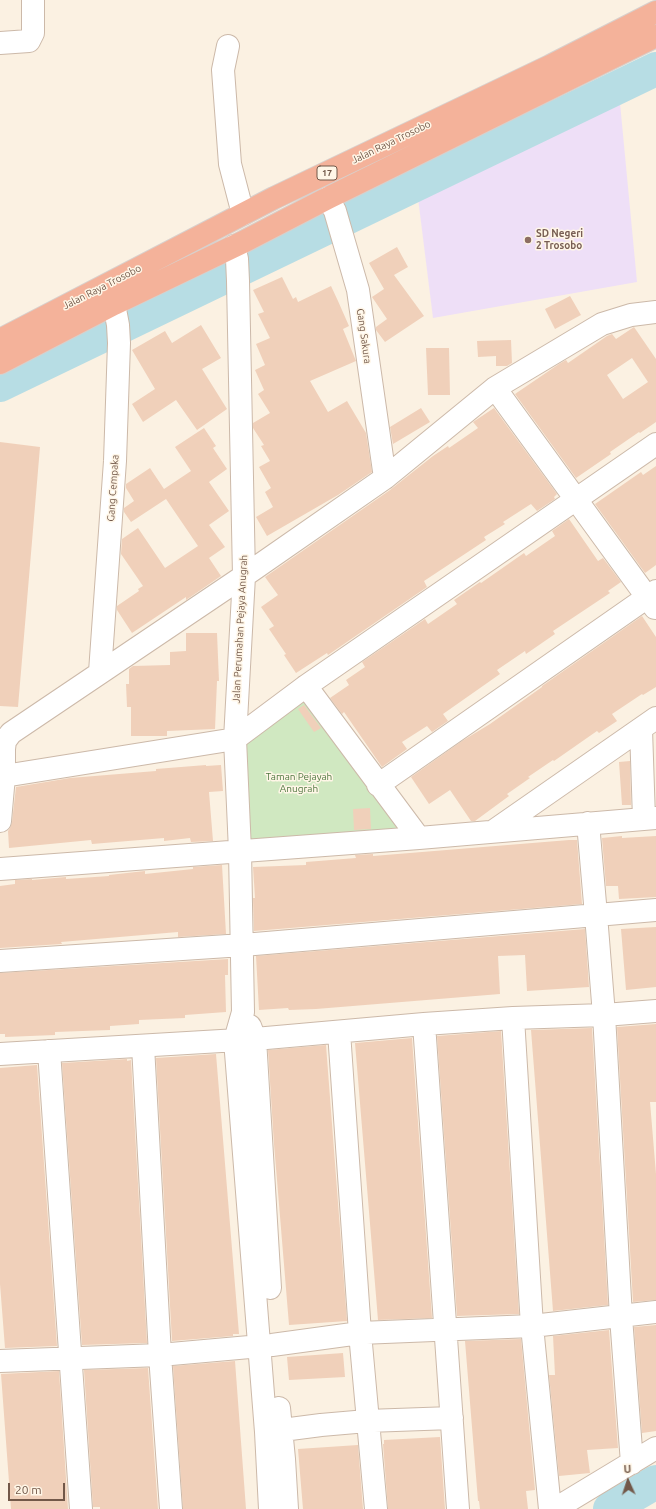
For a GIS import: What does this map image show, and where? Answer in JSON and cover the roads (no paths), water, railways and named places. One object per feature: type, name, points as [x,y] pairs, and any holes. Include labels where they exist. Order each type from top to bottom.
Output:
[{"type":"highway","name":"Jalan Raya Trosobo","points":[[0,340],[243,214],[550,66],[656,12]]},
{"type":"highway","name":"17","points":[[0,363],[235,253],[331,205],[656,36]]},
{"type":"street","points":[[0,43],[29,41],[33,33],[33,0]]},
{"type":"street","points":[[228,46],[223,70],[230,164],[243,214]]},
{"type":"street","name":"Gang Sakura","points":[[331,205],[341,232],[358,290],[385,478]]},
{"type":"street","name":"Jalan Perumahan Pejaya Anugrah","points":[[235,253],[238,281],[244,576],[235,739],[240,851],[243,945],[243,1012],[245,1040]]},
{"type":"street","name":"Gang Cempaka","points":[[100,672],[115,461],[119,340],[115,308]]},
{"type":"street","points":[[0,821],[4,776],[4,748],[5,741],[11,733],[244,576],[385,478],[495,388],[602,324],[631,315],[656,312]]},
{"type":"street","points":[[378,785],[653,599],[577,500],[495,388]]},
{"type":"street","points":[[4,776],[235,739],[306,686],[656,444]]},
{"type":"street","points":[[306,686],[378,785],[419,838]]},
{"type":"street","points":[[0,869],[419,838],[650,818],[648,724]]},
{"type":"street","points":[[494,831],[648,724]]},
{"type":"street","points":[[588,823],[604,1015],[621,1317],[632,1463]]},
{"type":"street","points":[[0,961],[243,945],[656,910]]},
{"type":"street","points":[[0,1054],[245,1040],[424,1024],[513,1018],[604,1015],[656,1011]]},
{"type":"street","points":[[513,1018],[532,1326],[550,1509]]},
{"type":"street","points":[[424,1024],[458,1509]]},
{"type":"street","points":[[340,1032],[360,1333],[376,1509]]},
{"type":"street","points":[[245,1040],[273,1432],[276,1459],[287,1509]]},
{"type":"street","points":[[143,1046],[160,1355],[171,1509]]},
{"type":"street","points":[[49,1051],[81,1509]]},
{"type":"street","points":[[0,1361],[160,1355],[266,1345],[360,1333],[532,1326],[656,1312]]},
{"type":"street","points":[[273,1432],[321,1425],[367,1421],[452,1418]]},
{"type":"street","points":[[555,1509],[656,1448]]},
{"type":"street","points":[[270,1509],[276,1459]]},
{"type":"waterway","points":[[0,385],[656,69]]},
{"type":"waterway","points":[[610,1509],[656,1482]]},
{"type":"place","name":"SD Negeri 2 Trosobo","points":[[528,240]]},
{"type":"park label","name":"Taman Pejayah Anugrah","points":[[299,782]]}]
